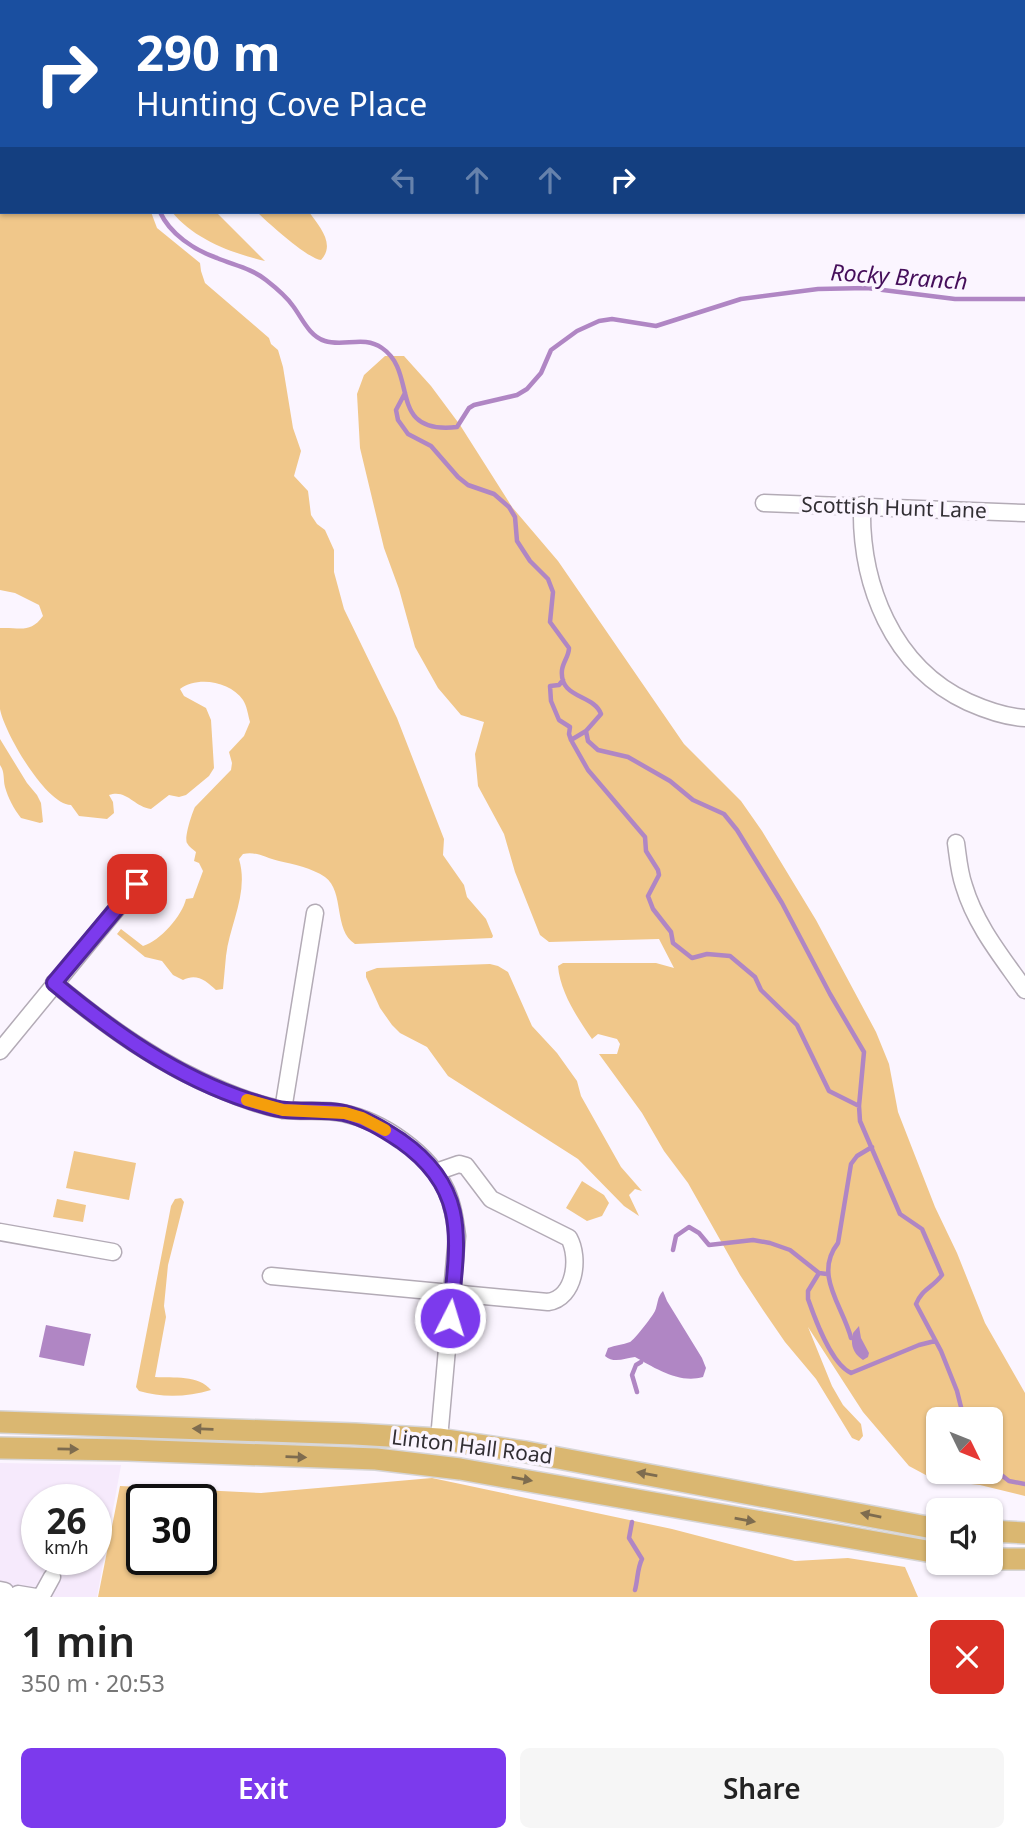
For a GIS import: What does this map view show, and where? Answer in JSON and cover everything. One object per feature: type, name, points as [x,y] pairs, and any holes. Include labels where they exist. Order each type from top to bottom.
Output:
[{"type":"main road","name":"Linton Hall Road","points":[[0,1422],[355,1434],[439,1440],[581,1462],[926,1527]]},
{"type":"main road","name":"Linton Hall Road","points":[[0,1448],[376,1460],[436,1466],[926,1551]]},
{"type":"main road","points":[[1003,1532],[1025,1533]]},
{"type":"main road","points":[[1003,1559],[1025,1559]]},
{"type":"street","name":"Scottish Hunt Lane","points":[[764,503],[1025,513]]},
{"type":"street","points":[[862,505],[862,542],[870,582],[884,617],[909,656],[926,674],[963,699],[986,709],[1025,718]]},
{"type":"street","points":[[956,843],[961,877],[972,910],[984,932],[1025,990]]},
{"type":"street","points":[[0,1051],[137,884]]},
{"type":"street","points":[[283,1110],[315,913]]},
{"type":"street","points":[[54,983],[127,1039],[170,1065],[222,1090],[283,1110],[331,1111],[362,1118],[407,1145],[436,1172],[454,1213],[457,1237],[439,1440]]},
{"type":"street","points":[[271,1276],[548,1302],[563,1297],[569,1289],[574,1251],[569,1238],[491,1199],[466,1166],[458,1164],[436,1172]]},
{"type":"street","points":[[0,1232],[113,1252]]},
{"type":"street","points":[[41,1597],[52,1577]]},
{"type":"street","points":[[8,1592],[36,1597]]},
{"type":"shaded area","points":[[0,214],[152,214],[157,228],[200,263],[205,283],[269,338],[278,350],[293,428],[301,451],[294,476],[308,491],[311,515],[325,530],[334,550],[334,572],[344,609],[397,718],[444,839],[443,855],[464,885],[467,897],[486,919],[492,938],[355,944],[344,930],[335,892],[325,877],[302,867],[248,853],[239,859],[242,884],[228,944],[223,989],[216,990],[205,981],[193,977],[183,980],[173,975],[162,961],[145,957],[117,934],[121,929],[143,946],[150,943],[169,927],[180,913],[186,899],[193,898],[203,871],[199,863],[194,861],[196,852],[187,843],[190,820],[195,807],[231,770],[229,752],[244,736],[250,722],[243,700],[230,688],[213,683],[195,683],[180,689],[184,696],[206,708],[211,720],[214,768],[209,776],[186,795],[169,795],[151,809],[126,796],[115,794],[109,795],[114,813],[107,819],[79,816],[71,805],[61,802],[39,781],[3,720],[0,709],[0,628],[29,627],[43,616],[39,605],[15,593],[0,590]]},
{"type":"shaded area","points":[[174,214],[218,214],[265,261],[214,244],[181,222]]},
{"type":"shaded area","points":[[259,214],[310,214],[324,235],[327,248],[321,260],[288,239]]},
{"type":"shaded area","points":[[385,356],[404,356],[431,386],[460,425],[512,507],[558,561],[684,744],[741,801],[816,920],[876,1032],[889,1064],[898,1112],[935,1207],[985,1323],[1025,1393],[1025,1496],[971,1484],[1003,1484],[1003,1407],[926,1407],[926,1475],[909,1466],[863,1412],[808,1327],[832,1386],[843,1405],[861,1424],[863,1436],[859,1441],[852,1438],[816,1379],[763,1310],[688,1183],[599,1054],[617,1054],[620,1044],[617,1039],[598,1034],[592,1039],[566,995],[558,966],[563,963],[656,963],[674,968],[659,939],[549,942],[540,935],[515,872],[504,834],[478,786],[475,754],[484,722],[461,715],[438,688],[415,647],[384,548],[360,448],[357,394],[364,375]]},
{"type":"shaded area","points":[[0,739],[37,795],[41,803],[43,822],[21,818],[12,803],[0,765]]},
{"type":"shaded area","points":[[490,964],[508,972],[532,1026],[557,1053],[577,1081],[581,1096],[621,1167],[642,1191],[635,1189],[629,1195],[639,1216],[624,1206],[578,1159],[448,1076],[427,1047],[400,1033],[392,1025],[380,1008],[366,977],[366,972],[377,968]]},
{"type":"shaded area","points":[[74,1151],[136,1163],[129,1200],[66,1188]]},
{"type":"shaded area","points":[[582,1181],[604,1195],[609,1203],[602,1216],[587,1221],[566,1208]]},
{"type":"shaded area","points":[[181,1198],[184,1202],[168,1265],[164,1306],[166,1317],[155,1377],[193,1380],[211,1390],[166,1396],[139,1391],[136,1387],[171,1206],[175,1199]]},
{"type":"shaded area","points":[[57,1199],[86,1205],[83,1222],[53,1217]]},
{"type":"shaded area","points":[[663,1291],[702,1358],[706,1368],[703,1377],[676,1377],[635,1357],[616,1360],[605,1356],[608,1348],[630,1342],[635,1337],[653,1314]]},
{"type":"shaded area","points":[[46,1325],[91,1334],[84,1366],[39,1357]]},
{"type":"shaded area","points":[[859,1326],[861,1338],[869,1353],[863,1360],[852,1345],[853,1333]]},
{"type":"shaded area","points":[[0,1463],[121,1465],[112,1514],[112,1484],[21,1484],[21,1575],[101,1575],[97,1597],[0,1597]]},
{"type":"shaded area","points":[[432,1478],[672,1529],[795,1561],[848,1558],[905,1567],[918,1597],[98,1597],[102,1575],[112,1575],[112,1526],[120,1486],[126,1486],[126,1575],[217,1575],[217,1491],[261,1493]]},
{"type":"waterway","name":"Rocky Branch","points":[[161,214],[176,234],[191,246],[254,272],[269,283],[287,299],[319,339],[332,342],[368,342],[382,348],[393,359],[412,412],[421,422],[435,427],[457,427],[469,408],[474,405],[517,395],[527,389],[541,373],[551,350],[577,331],[599,321],[612,319],[656,326],[741,299],[818,289],[867,288],[955,299],[1025,299]]},
{"type":"waterway","points":[[405,393],[396,410],[398,420],[408,434],[431,446],[468,485],[494,494],[509,507],[515,517],[517,541],[530,561],[548,579],[553,592],[550,622],[569,648],[562,670],[563,679],[571,691],[592,703],[601,714],[586,731],[588,741],[598,750],[628,757],[670,781],[693,800],[724,814],[737,830],[782,903],[864,1052],[860,1121],[900,1214],[922,1229],[942,1275],[921,1295],[916,1304],[941,1351],[961,1407]]},
{"type":"waterway","points":[[563,680],[559,685],[550,686],[551,701],[559,720],[570,727],[571,740]]},
{"type":"waterway","points":[[586,731],[571,740],[588,770],[645,837],[646,851],[659,875],[648,896],[653,909],[671,932],[673,943],[692,958],[707,954],[730,956],[755,977],[761,990],[797,1025],[829,1091],[859,1106]]},
{"type":"waterway","points":[[851,1338],[832,1290],[828,1267],[838,1243],[851,1164],[857,1156],[872,1147]]},
{"type":"waterway","points":[[673,1250],[676,1236],[689,1227],[699,1233],[709,1245],[753,1240],[770,1243],[790,1250],[819,1273],[827,1274]]},
{"type":"waterway","points":[[819,1273],[808,1291],[808,1299],[830,1351],[851,1373],[935,1341]]},
{"type":"waterway","points":[[637,1392],[632,1375],[636,1365],[641,1362]]},
{"type":"waterway","points":[[1003,1476],[1009,1481],[1025,1484]]},
{"type":"waterway","points":[[632,1522],[629,1538],[642,1559],[635,1590]]},
{"type":"slow traffic","points":[[247,1100],[283,1110],[345,1113],[385,1130]]},
{"type":"route","points":[[137,884],[54,983],[127,1039],[193,1078],[266,1106],[283,1110],[331,1111],[362,1118],[407,1145],[436,1172],[454,1213],[457,1237],[450,1318]]}]
